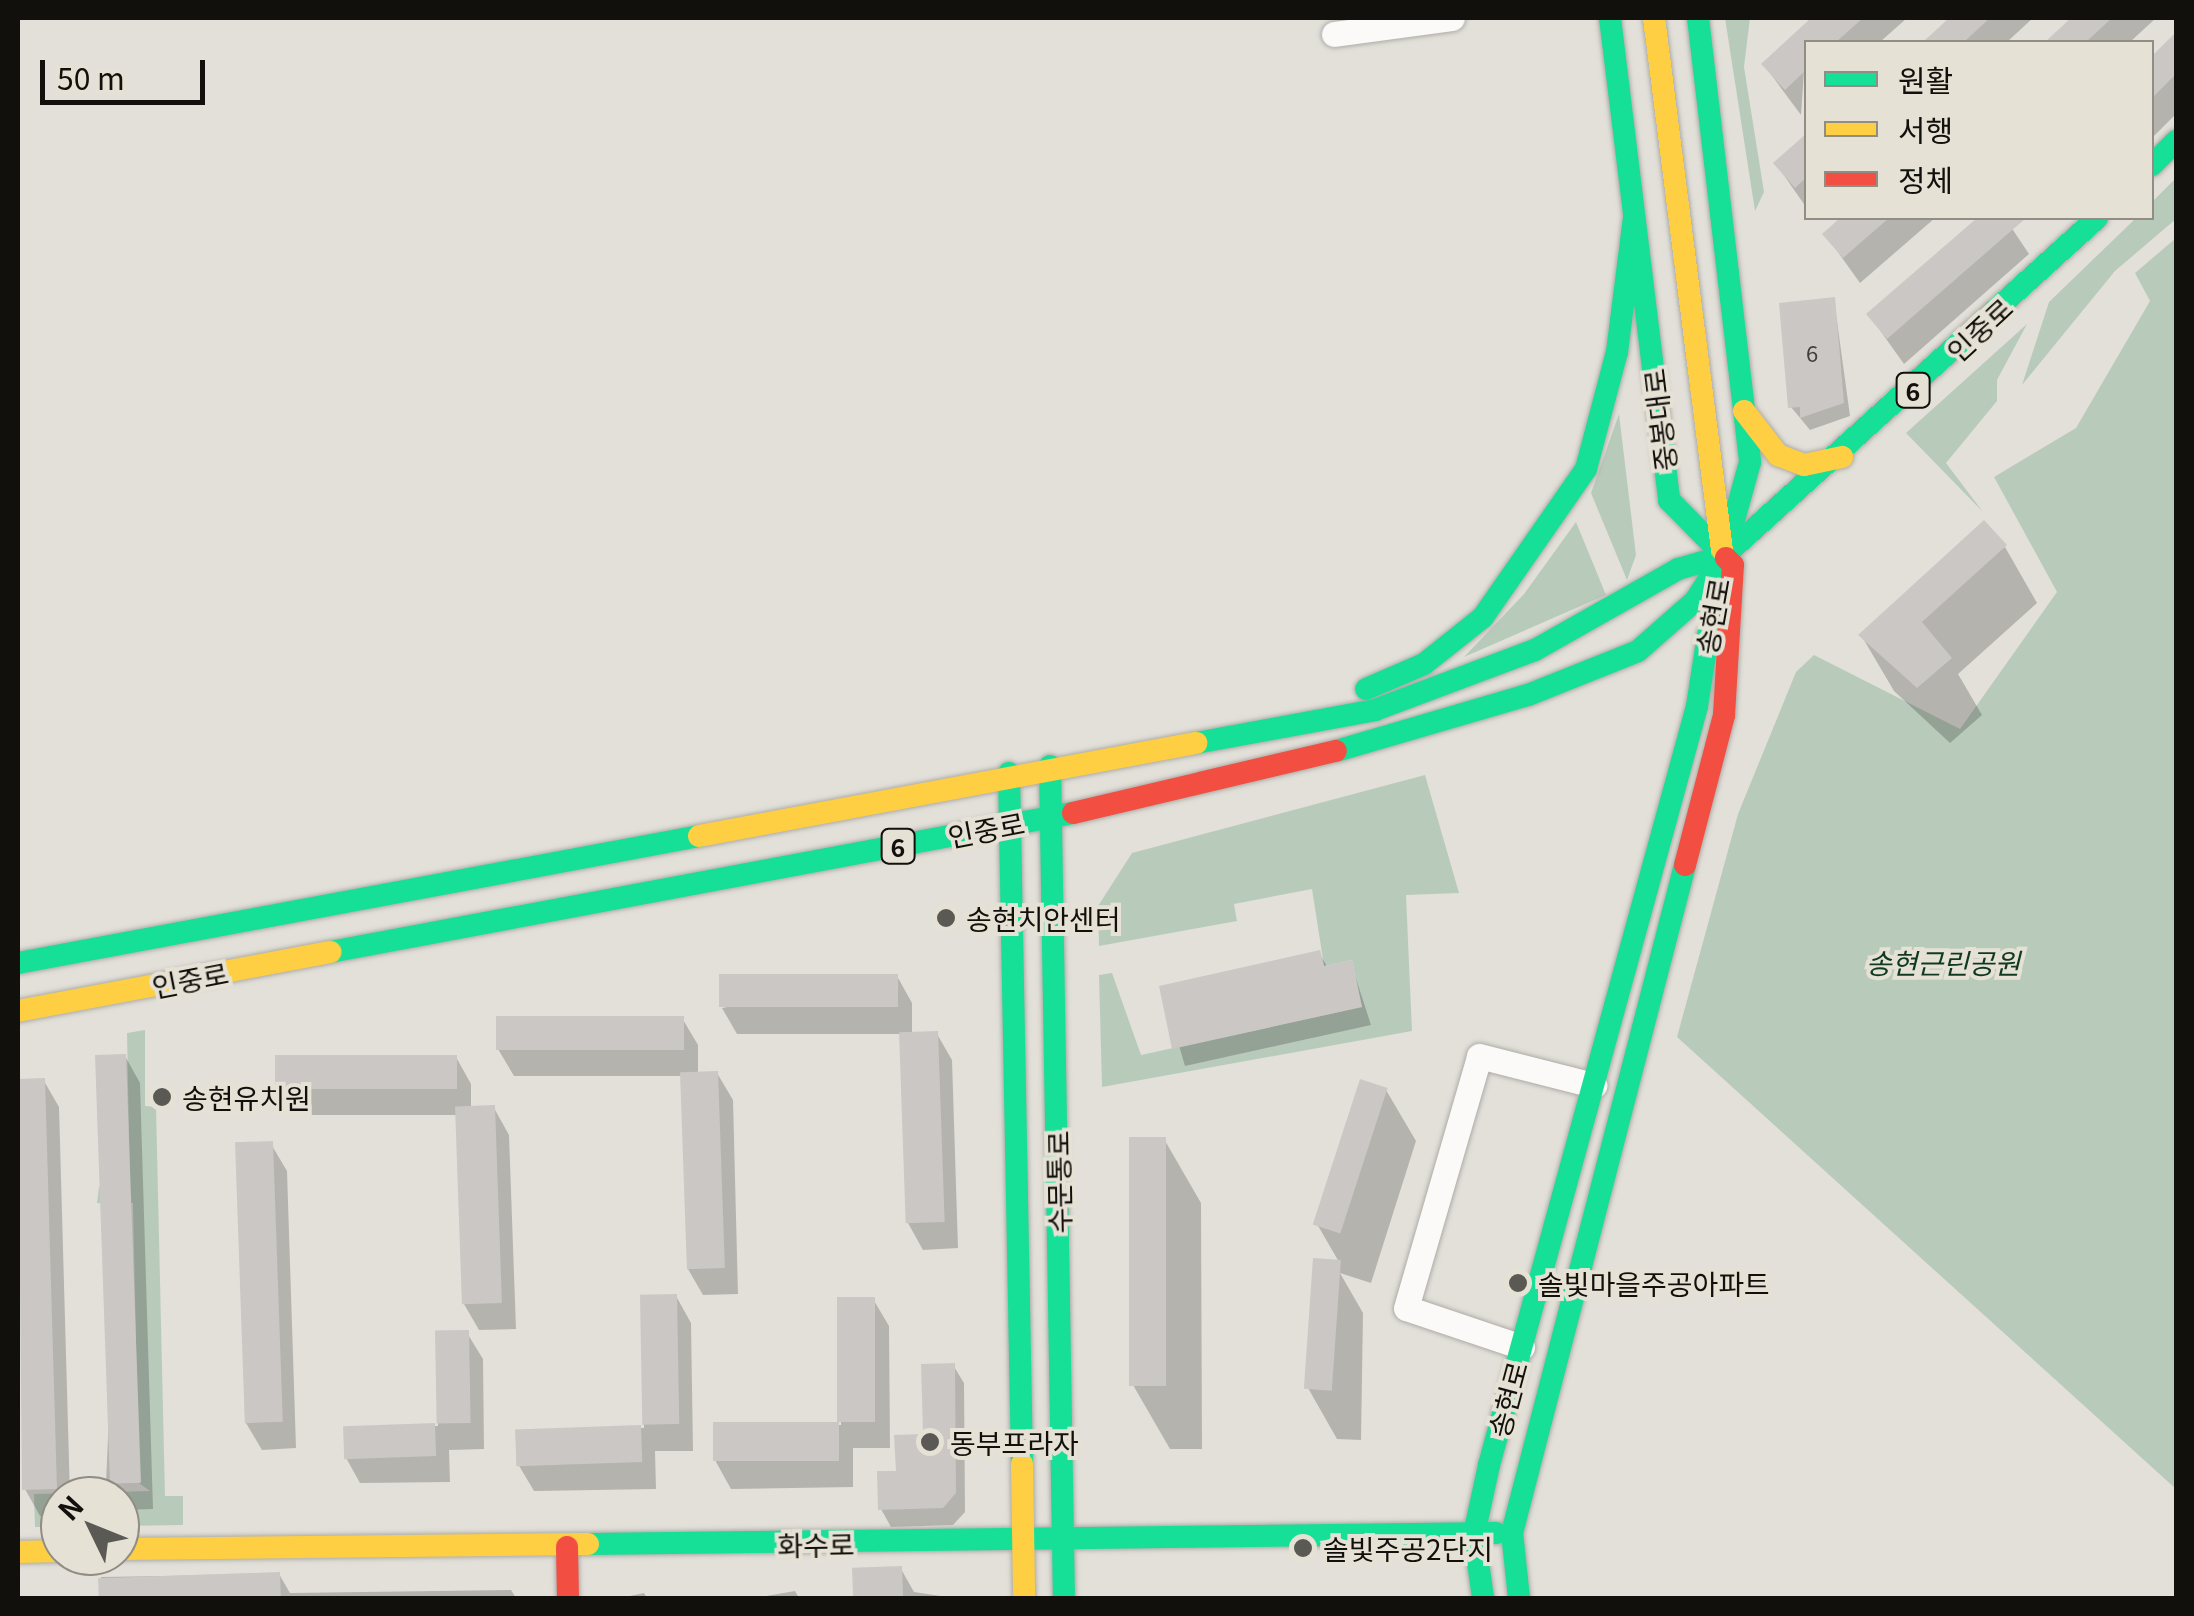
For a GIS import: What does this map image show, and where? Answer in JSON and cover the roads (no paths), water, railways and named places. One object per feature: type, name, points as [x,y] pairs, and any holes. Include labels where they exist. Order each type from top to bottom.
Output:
[{"type":"main road","name":"중봉대로","points":[[1610,18],[1669,500],[1724,556]]},
{"type":"main road","points":[[1654,18],[1724,556]]},
{"type":"main road","points":[[1666,114],[1689,18]]},
{"type":"main road","points":[[1698,18],[1750,462],[1724,556]]},
{"type":"main road","points":[[2154,162],[2176,140]]},
{"type":"main road","points":[[1288,720],[1424,664],[1483,617],[1535,553],[1586,470],[1617,352],[1634,218]]},
{"type":"main road","name":"인중로","points":[[18,1011],[1010,824],[1298,765],[1528,694],[1638,651],[1695,601],[1724,556],[1842,457],[2094,220]]},
{"type":"main road","points":[[1744,412],[1778,455],[1804,465],[1842,457]]},
{"type":"main road","name":"인중로","points":[[18,963],[1446,688],[1678,569],[1724,556]]},
{"type":"main road","name":"송현로","points":[[1483,1598],[1474,1534],[1697,706],[1724,556]]},
{"type":"main road","name":"송현로","points":[[1519,1598],[1512,1533],[1724,715],[1732,564],[1724,556]]},
{"type":"main road","name":"수문통로","points":[[1050,766],[1064,1598]]},
{"type":"main road","name":"수문통로","points":[[1009,774],[1024,1598]]},
{"type":"main road","name":"화수로","points":[[140,1549],[1064,1542],[1512,1533]]},
{"type":"main road","points":[[567,1547],[568,1598]]},
{"type":"street","points":[[1334,34],[1452,18]]},
{"type":"street","points":[[1522,1347],[1406,1308],[1479,1056],[1594,1086]]},
{"type":"place","name":"송현치안센터","points":[[946,918]]},
{"type":"place","name":"송현유치원","points":[[162,1097]]},
{"type":"place","name":"솔빛마을주공아파트","points":[[1518,1283]]},
{"type":"place","name":"동부프라자","points":[[930,1442]]},
{"type":"place","name":"솔빛주공2단지","points":[[1303,1548]]},
{"type":"park label","name":"송현근린공원","points":[[1943,962]]}]
